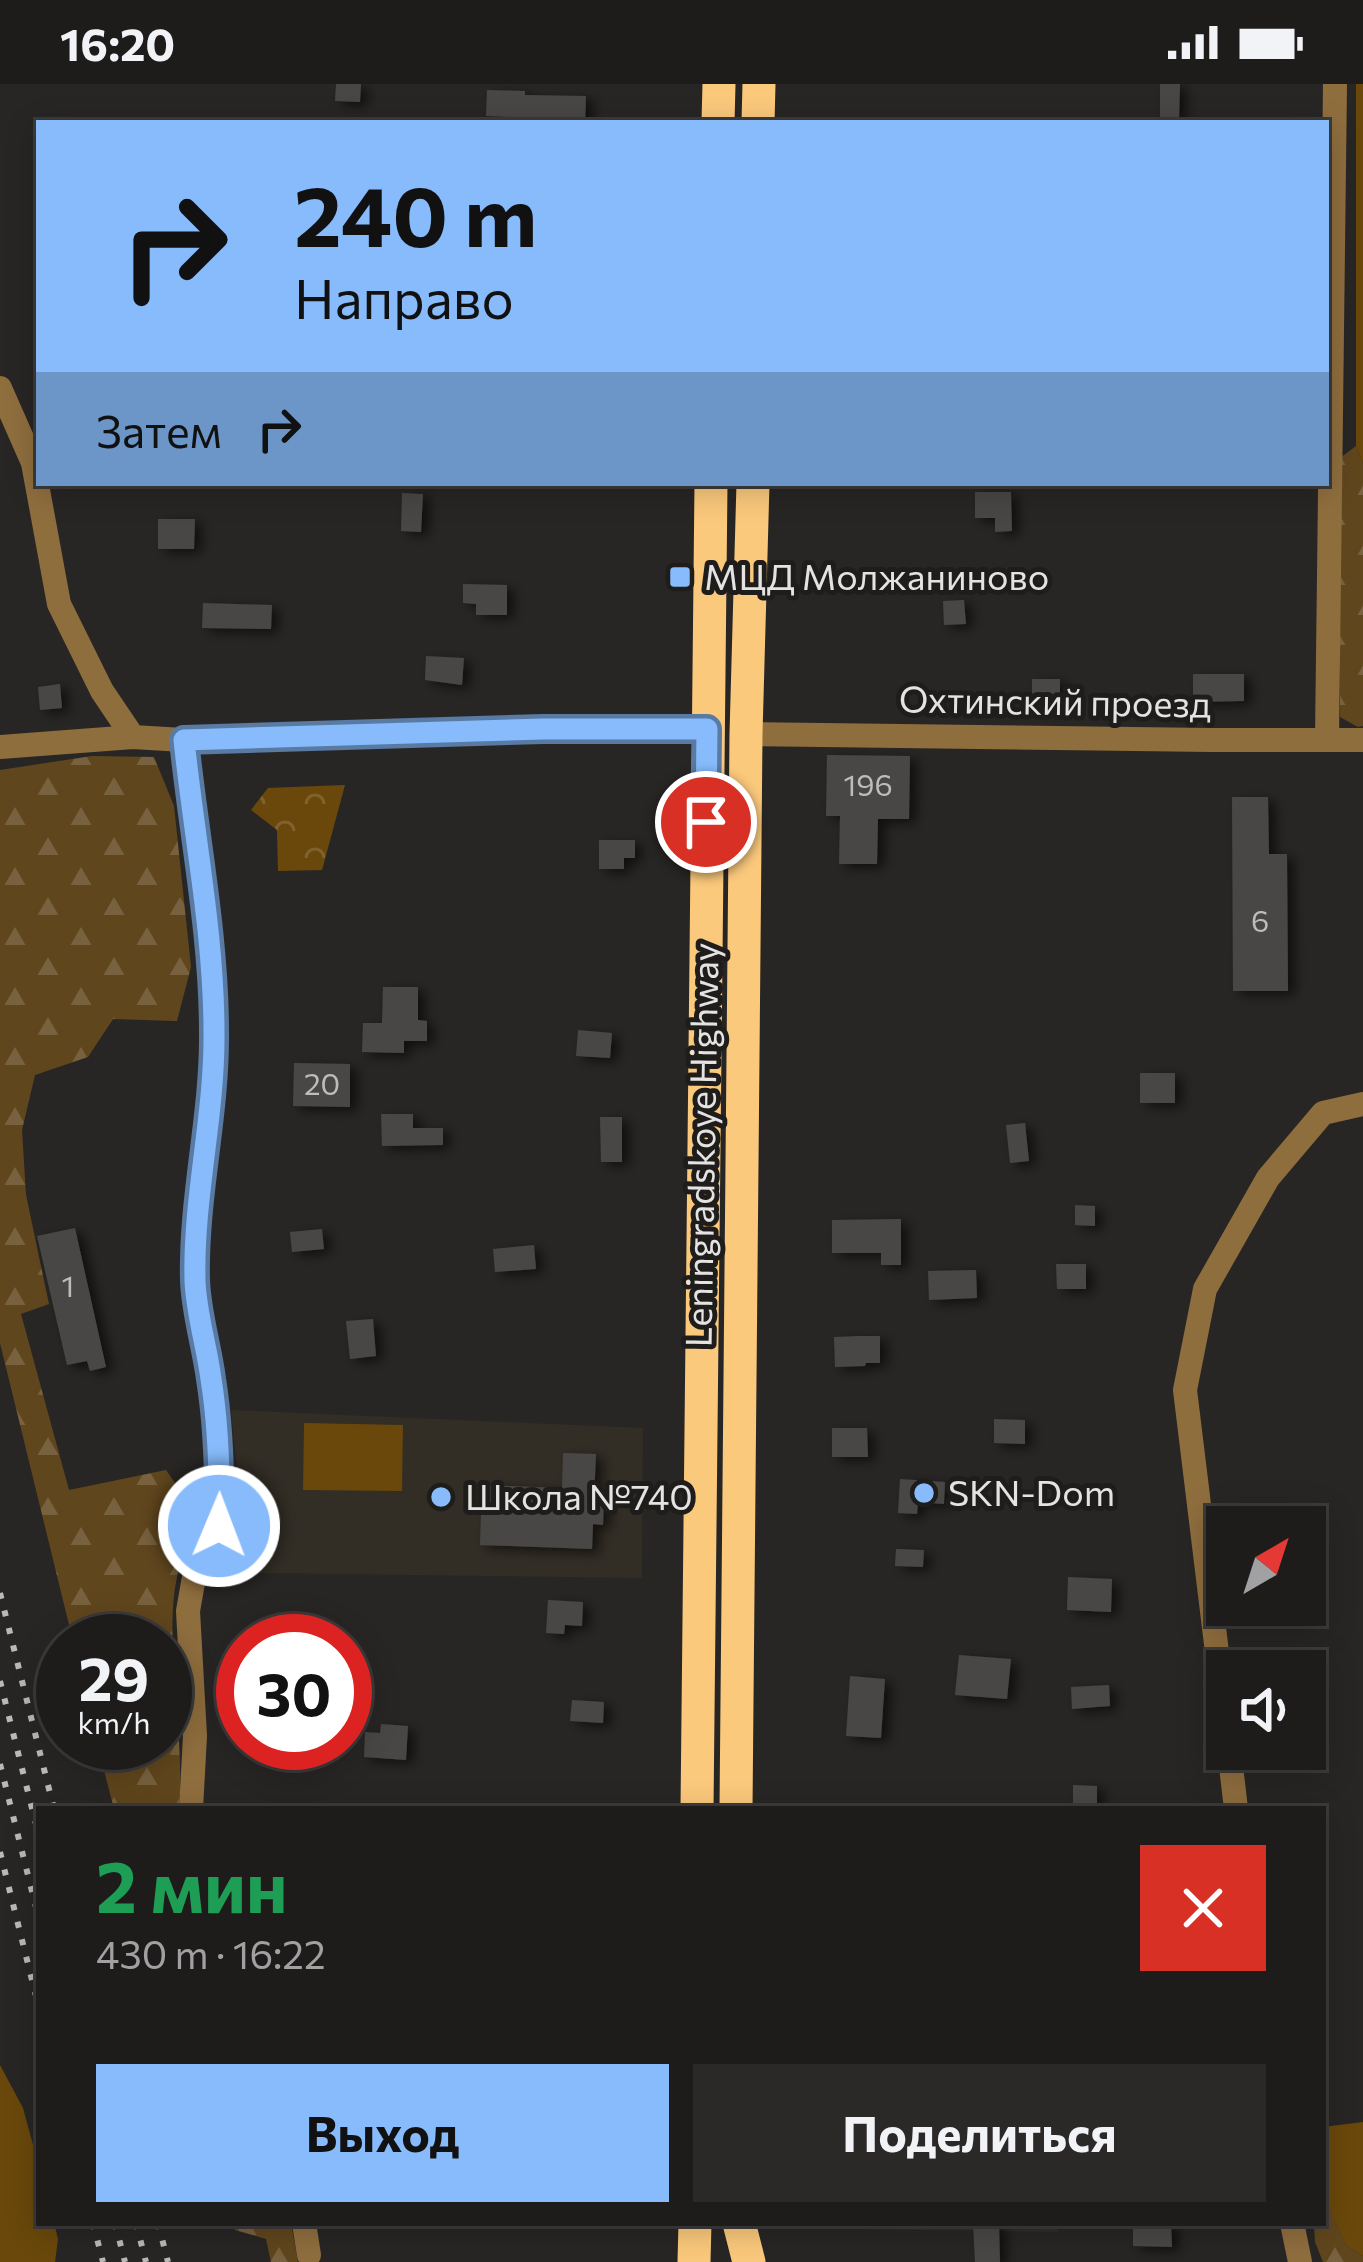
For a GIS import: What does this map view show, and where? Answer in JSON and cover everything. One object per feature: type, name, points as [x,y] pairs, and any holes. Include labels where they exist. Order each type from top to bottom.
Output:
[{"type":"highway","points":[[718,84],[718,120]]},
{"type":"highway","points":[[758,120],[759,84]]},
{"type":"highway","name":"Leningradskoye Highway","points":[[697,1806],[712,486]]},
{"type":"highway","name":"Leningradskoye Highway","points":[[736,1806],[746,734],[753,486]]},
{"type":"highway","points":[[694,2262],[695,2226]]},
{"type":"highway","points":[[734,2262],[736,2226]]},
{"type":"highway","points":[[737,2226],[749,2262]]},
{"type":"street","points":[[1328,739],[1335,84]]},
{"type":"street","points":[[0,388],[36,479]]},
{"type":"street","points":[[37,486],[59,604],[102,692],[133,737]]},
{"type":"street","points":[[0,747],[133,737],[184,740],[707,729]]},
{"type":"street","name":"Охтинский проезд","points":[[746,734],[1363,740]]},
{"type":"street","points":[[184,740],[209,930],[214,1033],[195,1285],[220,1456],[219,1526],[197,1560],[188,1611],[195,1736],[191,1806]]},
{"type":"street","points":[[1216,1650],[1184,1390],[1205,1288],[1268,1178],[1323,1113],[1363,1104]]},
{"type":"street","points":[[1231,1770],[1236,1806]]},
{"type":"street","points":[[304,2226],[309,2255]]},
{"type":"street","points":[[1293,2226],[1300,2262]]},
{"type":"shaded area","name":"Школа №740","points":[[231,1410],[643,1428],[642,1578],[247,1573]]},
{"type":"shaded area","points":[[1058,2226],[1058,2232],[848,2229]]},
{"type":"green space","points":[[1356,84],[1363,84],[1363,463],[1356,446]]},
{"type":"green space","points":[[1356,446],[1363,463],[1363,726],[1358,727],[1340,717],[1340,458]]},
{"type":"green space","points":[[92,756],[154,757],[174,806],[191,967],[177,1021],[113,1019],[88,1057],[35,1075],[22,1130],[26,1195],[49,1304],[21,1314],[69,1490],[166,1470],[180,1490],[186,1522],[173,1614],[66,1614],[0,1343],[0,770]]},
{"type":"green space","points":[[345,785],[322,870],[278,871],[277,830],[251,810],[268,788]]},
{"type":"green space","points":[[304,1423],[403,1425],[402,1491],[303,1490]]},
{"type":"green space","points":[[104,1770],[180,1770],[179,1806],[113,1806]]},
{"type":"green space","points":[[0,2065],[23,2108],[36,2156],[36,2226],[55,2226],[58,2239],[55,2262],[0,2262]]},
{"type":"green space","points":[[1363,2122],[1363,2256],[1346,2246],[1326,2202],[1326,2127]]},
{"type":"green space","points":[[1326,2200],[1346,2246],[1363,2256],[1363,2262],[1323,2262],[1314,2226],[1326,2226]]},
{"type":"green space","points":[[232,2226],[292,2226],[298,2262],[271,2262],[266,2239]]},
{"type":"building","points":[[336,84],[361,84],[360,102],[335,101]]},
{"type":"building","points":[[1160,84],[1180,84],[1179,119],[1160,118]]},
{"type":"building","points":[[487,90],[586,96],[585,120],[486,116]]},
{"type":"building","points":[[975,492],[1011,492],[1012,531],[995,532],[995,518],[975,518]]},
{"type":"building","points":[[402,493],[423,494],[421,532],[401,531]]},
{"type":"building","points":[[158,519],[195,519],[194,549],[158,549]]},
{"type":"building","points":[[463,584],[507,585],[507,615],[476,615],[476,604],[463,603]]},
{"type":"building","points":[[964,600],[966,624],[944,625],[943,601]]},
{"type":"building","points":[[203,603],[272,605],[271,629],[202,628]]},
{"type":"building","points":[[426,656],[464,658],[462,685],[425,680]]},
{"type":"building","points":[[1193,674],[1244,674],[1244,701],[1193,702]]},
{"type":"building","points":[[1032,679],[1060,679],[1060,708],[1038,708],[1038,701],[1032,701]]},
{"type":"building","points":[[60,684],[62,708],[40,710],[38,687]]},
{"type":"building","points":[[827,755],[910,756],[909,819],[878,819],[877,864],[839,864],[840,816],[826,816]]},
{"type":"building","points":[[1232,797],[1268,797],[1269,854],[1287,854],[1288,991],[1233,991]]},
{"type":"building","points":[[599,840],[635,840],[635,858],[624,858],[624,869],[599,869]]},
{"type":"building","points":[[383,987],[418,987],[418,1020],[427,1021],[427,1041],[404,1041],[404,1053],[362,1052],[363,1023],[382,1023]]},
{"type":"building","points":[[578,1030],[612,1033],[610,1058],[576,1056]]},
{"type":"building","points":[[294,1063],[350,1064],[350,1107],[293,1106]]},
{"type":"building","points":[[1140,1073],[1175,1073],[1175,1103],[1140,1103]]},
{"type":"building","points":[[381,1114],[413,1114],[413,1128],[443,1128],[443,1145],[382,1146]]},
{"type":"building","points":[[600,1117],[622,1117],[622,1162],[601,1162]]},
{"type":"building","points":[[1025,1123],[1029,1161],[1010,1163],[1006,1125]]},
{"type":"building","points":[[1075,1205],[1095,1206],[1095,1226],[1075,1225]]},
{"type":"building","points":[[901,1219],[901,1265],[881,1265],[881,1253],[832,1253],[832,1220]]},
{"type":"building","points":[[75,1228],[106,1367],[90,1371],[87,1361],[67,1365],[37,1236]]},
{"type":"building","points":[[322,1229],[324,1249],[292,1252],[290,1232]]},
{"type":"building","points":[[534,1245],[536,1269],[495,1272],[493,1249]]},
{"type":"building","points":[[1056,1264],[1086,1264],[1086,1289],[1057,1289]]},
{"type":"building","points":[[976,1270],[977,1298],[929,1300],[928,1271]]},
{"type":"building","points":[[373,1319],[376,1356],[350,1359],[346,1321]]},
{"type":"building","points":[[880,1336],[880,1363],[835,1367],[834,1337]]},
{"type":"building","points":[[994,1419],[1025,1420],[1025,1444],[994,1443]]},
{"type":"building","points":[[832,1428],[867,1428],[868,1457],[832,1457]]},
{"type":"building","points":[[563,1453],[596,1454],[594,1499],[604,1499],[603,1525],[593,1524],[592,1549],[480,1545],[482,1485],[562,1488]]},
{"type":"building","points":[[900,1479],[945,1482],[944,1504],[918,1502],[917,1514],[898,1513]]},
{"type":"building","points":[[896,1549],[924,1550],[923,1567],[895,1566]]},
{"type":"building","points":[[1068,1577],[1112,1579],[1111,1612],[1067,1610]]},
{"type":"building","points":[[548,1600],[583,1602],[582,1626],[565,1625],[564,1634],[546,1633]]},
{"type":"building","points":[[959,1655],[1011,1659],[1007,1699],[955,1695]]},
{"type":"building","points":[[850,1676],[885,1679],[881,1738],[846,1736]]},
{"type":"building","points":[[1109,1685],[1110,1706],[1072,1709],[1071,1687]]},
{"type":"building","points":[[572,1700],[604,1702],[603,1723],[570,1721]]},
{"type":"building","points":[[381,1724],[408,1726],[406,1760],[372,1758],[372,1732],[380,1733]]},
{"type":"building","points":[[1073,1785],[1097,1786],[1097,1803],[1073,1803]]},
{"type":"building","points":[[973,2226],[999,2226],[1000,2262],[975,2262]]},
{"type":"building","points":[[1133,2226],[1171,2226],[1172,2247],[1133,2246]]},
{"type":"railway","points":[[0,1593],[53,1806]]},
{"type":"railway","points":[[0,1681],[36,1824]]},
{"type":"railway","points":[[0,1764],[36,1907]]},
{"type":"railway","points":[[0,1852],[36,1996]]},
{"type":"railway","points":[[94,2226],[103,2262]]},
{"type":"railway","points":[[116,2226],[125,2262]]},
{"type":"railway","points":[[137,2226],[146,2262]]},
{"type":"railway","points":[[159,2226],[168,2262]]},
{"type":"place","name":"МЦД Молжаниново","points":[[680,577]]},
{"type":"place","name":"SKN-Dom","points":[[924,1493]]},
{"type":"place","name":"Школа №740","points":[[441,1497]]},
{"type":"route","points":[[219,1526],[220,1456],[195,1285],[214,1033],[209,930],[184,740],[707,729],[706,822]]}]
